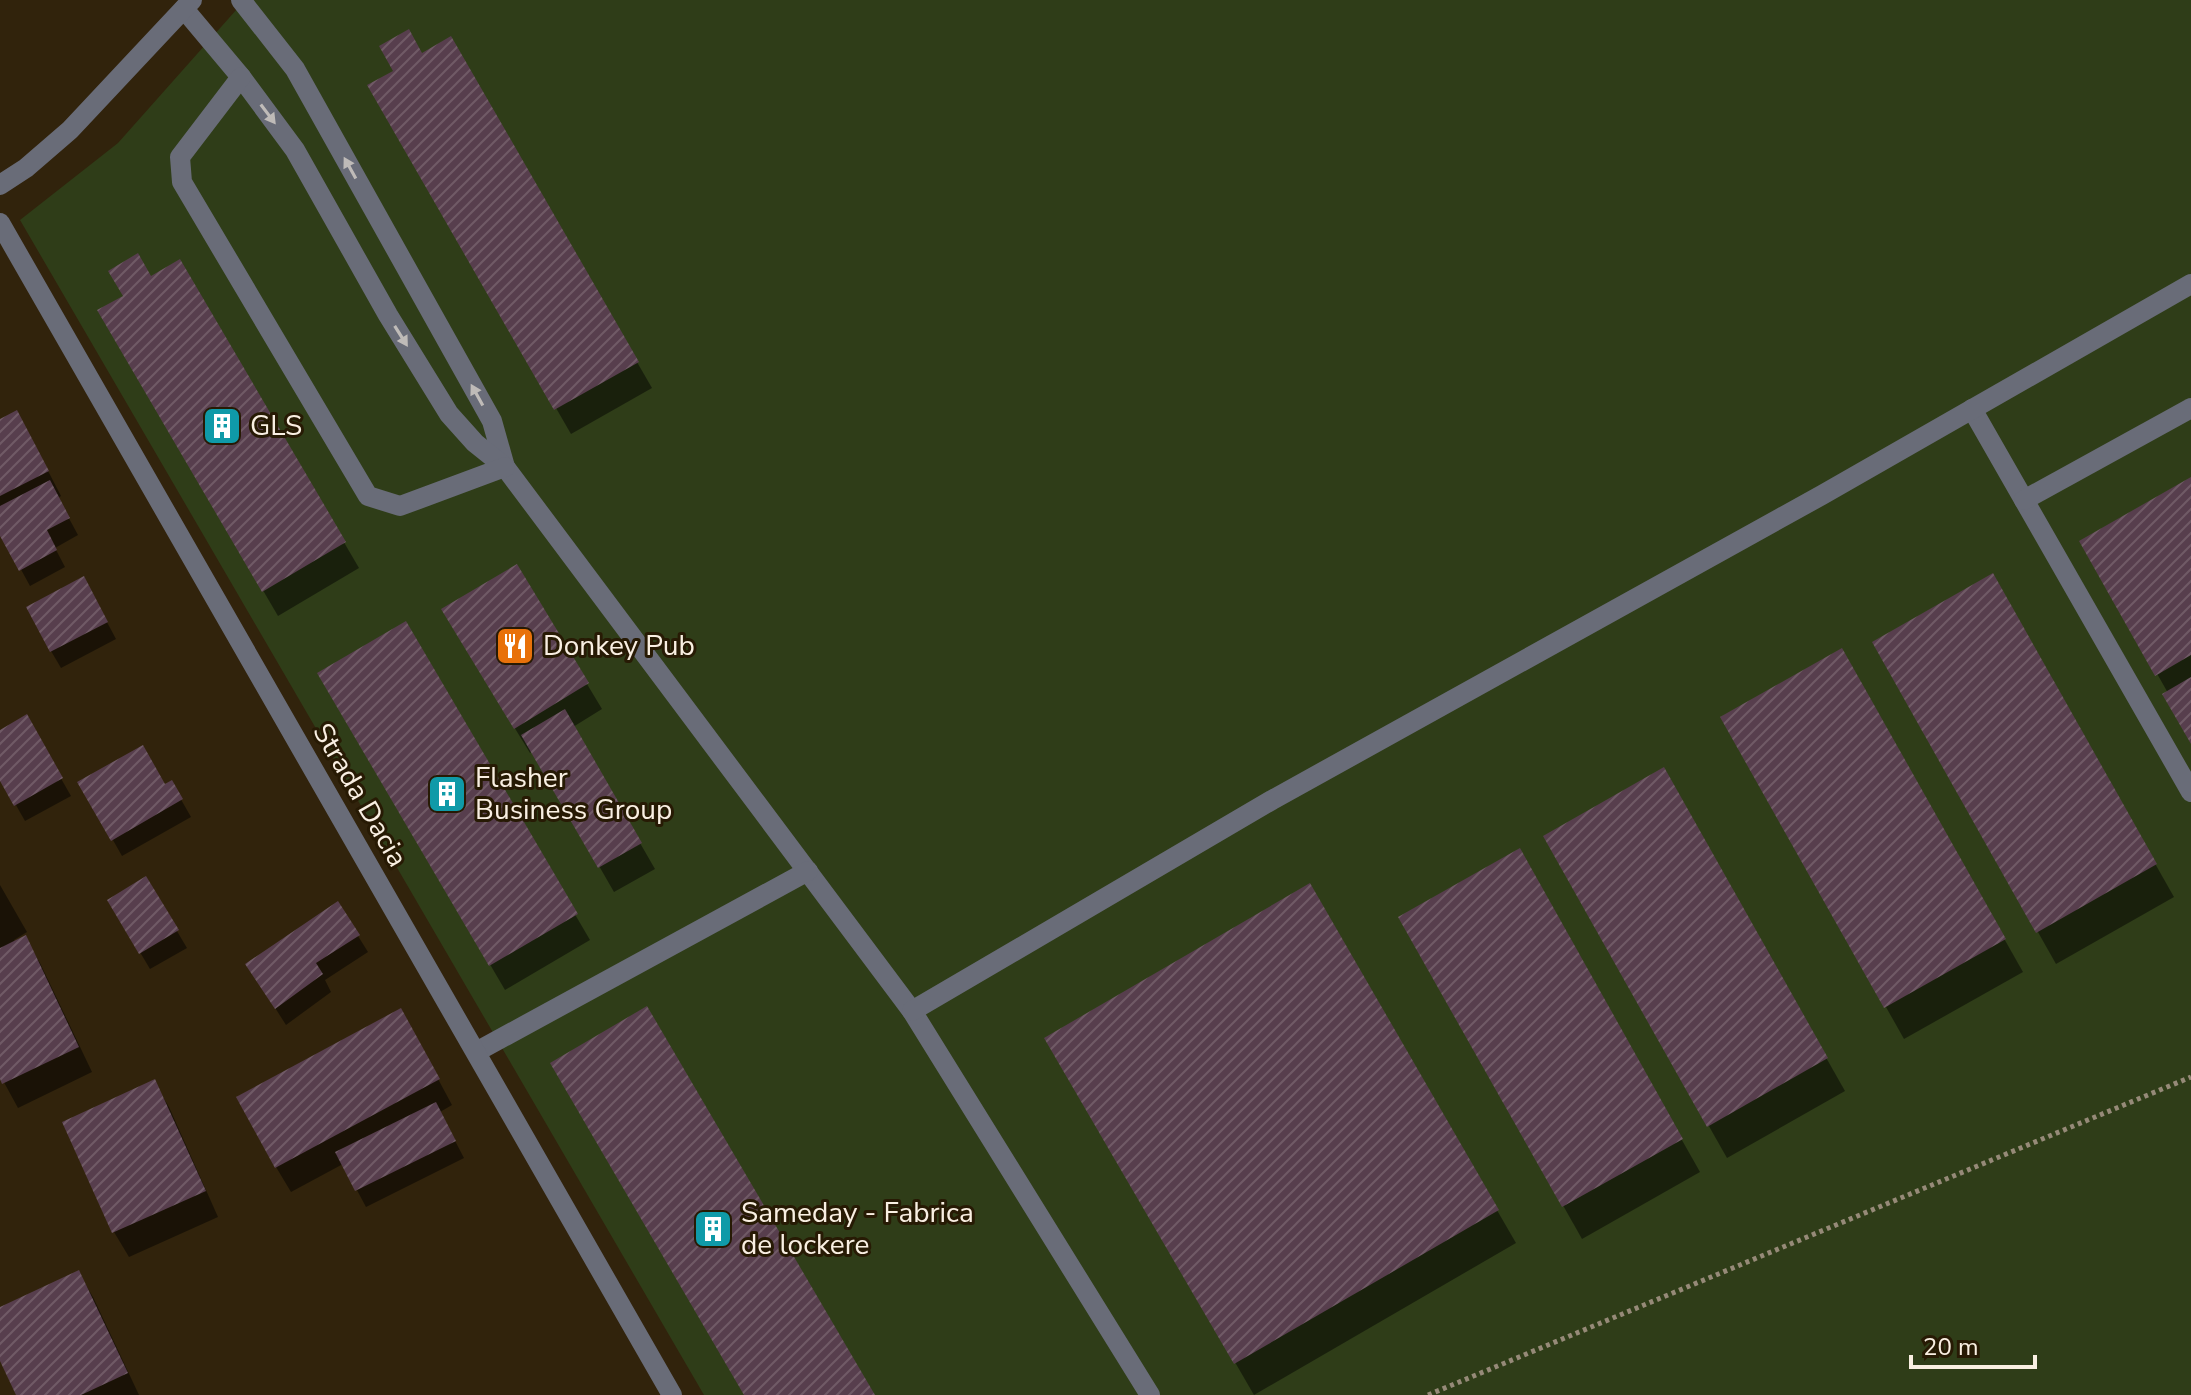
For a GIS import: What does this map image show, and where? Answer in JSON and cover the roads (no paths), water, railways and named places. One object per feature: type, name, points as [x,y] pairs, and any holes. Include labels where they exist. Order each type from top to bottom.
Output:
[{"type":"street","points":[[241,0],[295,69],[492,421],[505,467]]},
{"type":"street","points":[[0,185],[26,168],[70,130],[188,4],[295,150],[388,315],[449,414],[475,443],[505,467],[912,1011],[1150,1395]]},
{"type":"street","points":[[241,77],[180,157],[182,182],[368,496],[400,506],[505,467]]},
{"type":"street","name":"Strada Dacia","points":[[0,223],[672,1395]]},
{"type":"street","points":[[912,1011],[1272,800],[2191,284]]},
{"type":"street","points":[[2024,500],[2191,408]]},
{"type":"street","points":[[1972,409],[2191,792]]},
{"type":"street","points":[[476,1052],[808,871]]},
{"type":"place","name":"GLS","points":[[222,426]]},
{"type":"place","name":"Donkey Pub","points":[[515,646]]},
{"type":"place","name":"Flasher Business Group","points":[[447,794]]},
{"type":"place","name":"Sameday - Fabrica de lockere","points":[[713,1229]]}]
